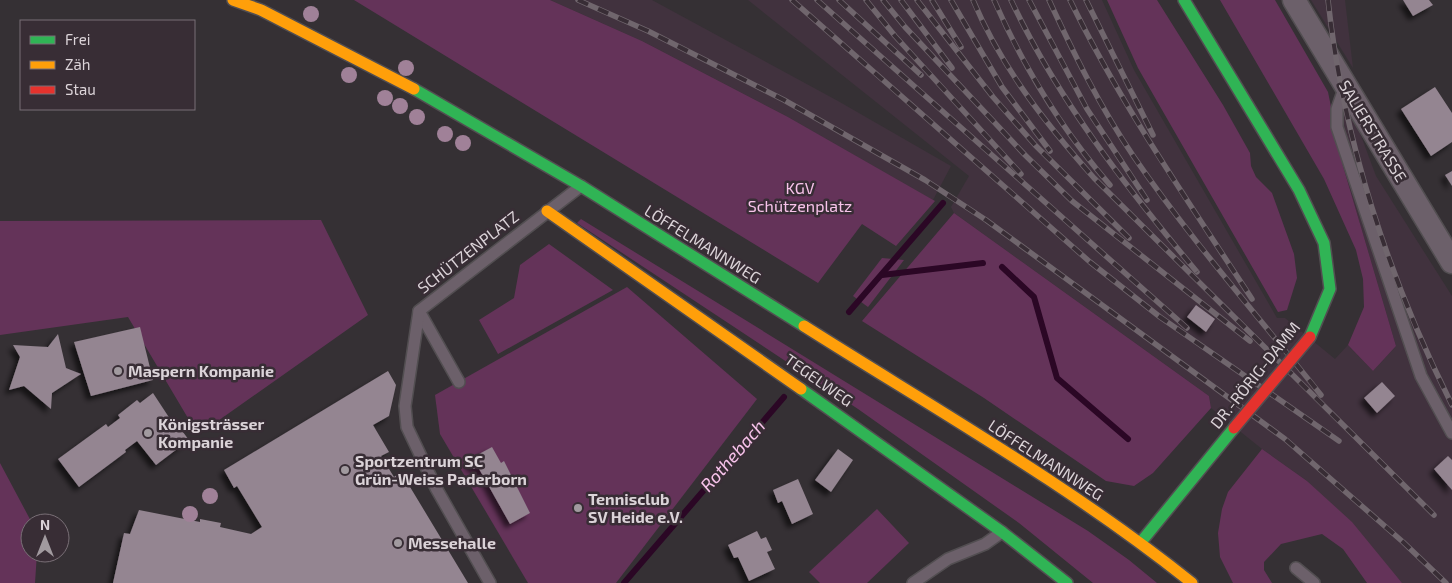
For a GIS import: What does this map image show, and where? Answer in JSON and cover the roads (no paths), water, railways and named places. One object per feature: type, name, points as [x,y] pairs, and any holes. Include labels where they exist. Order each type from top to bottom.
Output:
[{"type":"street","name":"LÖFFELMANNWEG","points":[[233,0],[261,10],[393,77],[581,186],[1026,466],[1141,542],[1192,583]]},
{"type":"street","name":"DR.-RÖRIG-DAMM","points":[[1141,542],[1310,337],[1330,289],[1324,243],[1299,190],[1184,0]]},
{"type":"street","name":"SALIERSTRASSE","points":[[1294,0],[1452,262]]},
{"type":"street","name":"TEGELWEG","points":[[547,211],[821,402],[1002,532],[1067,583]]},
{"type":"lane","points":[[1345,86],[1336,109],[1337,127],[1421,376],[1452,434]]},
{"type":"lane","name":"SCHÜTZENPLATZ","points":[[490,583],[436,488],[407,427],[406,406],[419,311],[581,186]]},
{"type":"lane","points":[[419,311],[459,382]]},
{"type":"lane","points":[[913,583],[948,559],[985,544],[1002,532]]},
{"type":"lane","points":[[1296,568],[1314,583]]},
{"type":"waterway","name":"Rothebach","points":[[849,312],[943,203]]},
{"type":"waterway","points":[[882,275],[983,263]]},
{"type":"waterway","points":[[1002,267],[1034,297],[1057,378],[1128,439]]},
{"type":"waterway","name":"Rothebach","points":[[624,583],[784,397]]},
{"type":"railway","points":[[578,0],[648,31],[784,100],[925,180],[986,220],[1285,439],[1403,542],[1446,583]]},
{"type":"railway","points":[[792,0],[1090,262],[1160,317],[1339,441]]},
{"type":"railway","points":[[817,0],[1187,328]]},
{"type":"railway","points":[[839,0],[921,75]]},
{"type":"railway","points":[[866,0],[895,36],[1021,174]]},
{"type":"railway","points":[[883,0],[905,27],[1025,155],[1072,201],[1250,341]]},
{"type":"railway","points":[[901,0],[952,68]]},
{"type":"railway","points":[[917,0],[993,97],[1035,145],[1129,238]]},
{"type":"railway","points":[[932,0],[961,47]]},
{"type":"railway","points":[[951,0],[1002,87],[1050,151]]},
{"type":"railway","points":[[973,0],[984,25],[1011,72],[1042,116],[1094,178],[1434,515]]},
{"type":"railway","points":[[994,0],[1005,25],[1045,97],[1076,143],[1110,185]]},
{"type":"railway","points":[[1011,0],[1050,73],[1095,142],[1197,272]]},
{"type":"railway","points":[[1029,0],[1087,109],[1147,200]]},
{"type":"railway","points":[[1049,0],[1088,80],[1134,157],[1202,248],[1321,395]]},
{"type":"railway","points":[[1070,0],[1133,115],[1252,299]]},
{"type":"railway","points":[[1086,0],[1153,135]]},
{"type":"railway","points":[[1328,0],[1345,105],[1372,208],[1408,308],[1452,405]]},
{"type":"place","name":"Maspern Kompanie","points":[[118,371]]},
{"type":"place","name":"Königsträsser Kompanie","points":[[148,433]]},
{"type":"place","name":"Sportzentrum SC Grün-Weiss Paderborn","points":[[345,470]]},
{"type":"place","name":"Tennisclub SV Heide e.V.","points":[[578,508]]},
{"type":"place","name":"Messehalle","points":[[398,543]]},
{"type":"park label","name":"KGV Schützenplatz","points":[[800,197]]}]
